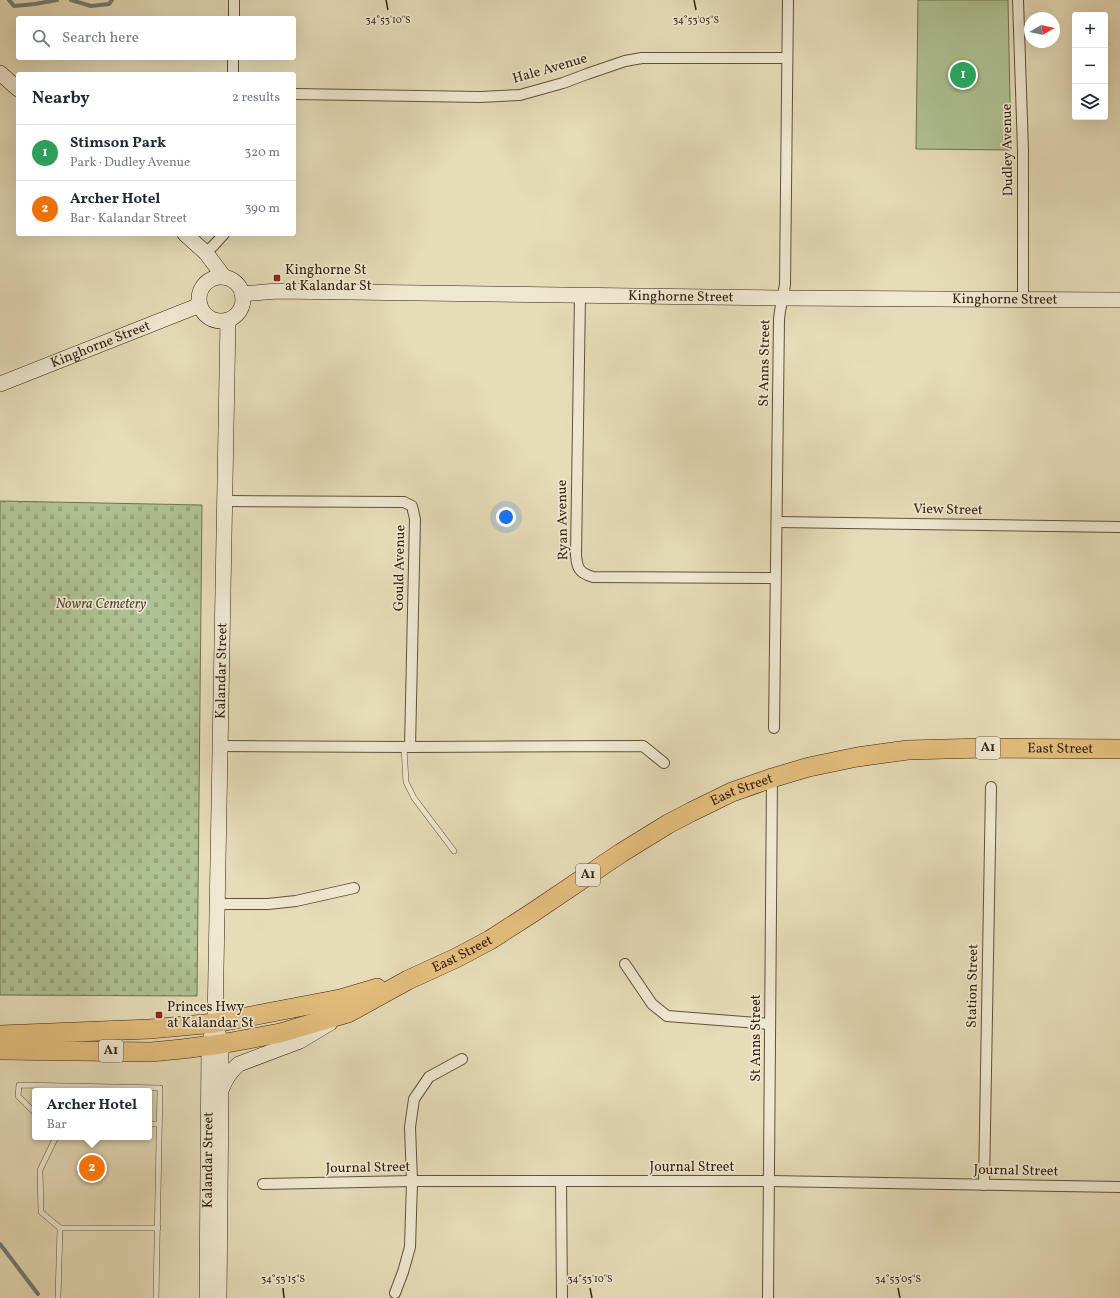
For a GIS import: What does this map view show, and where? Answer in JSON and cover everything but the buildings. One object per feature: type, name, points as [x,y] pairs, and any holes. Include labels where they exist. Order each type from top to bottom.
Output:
[{"type":"highway","name":"East Street","points":[[215,1045],[280,1033],[348,1013],[408,980],[456,958],[490,940],[621,853],[668,824],[726,795],[772,778],[809,767],[882,753],[908,750],[983,748],[1120,749]]},
{"type":"highway","name":"East Street","points":[[215,1023],[340,998],[408,980]]},
{"type":"highway","name":"A1","points":[[0,1035],[150,1029],[215,1023]]},
{"type":"highway","name":"A1","points":[[0,1050],[152,1052],[215,1045]]},
{"type":"main road","points":[[0,73],[16,87]]},
{"type":"main road","points":[[187,236],[206,253],[224,277]]},
{"type":"main road","points":[[224,277],[236,282],[240,288],[243,300],[239,312],[234,317],[221,321],[215,320],[203,311],[200,305],[200,293],[212,279],[224,277]]},
{"type":"main road","name":"Kinghorne Street","points":[[242,294],[277,291],[782,298],[1120,300]]},
{"type":"main road","name":"Kinghorne Street","points":[[0,384],[200,305]]},
{"type":"main road","name":"Kalandar Street","points":[[207,1298],[215,1045],[226,501],[228,320]]},
{"type":"main road","points":[[221,1091],[232,1069],[239,1064],[300,1041],[348,1013]]},
{"type":"main road","name":"Kalandar Street","points":[[215,1045],[221,1091],[219,1298]]},
{"type":"street","points":[[234,0],[234,16]]},
{"type":"street","name":"St Anns Street","points":[[774,728],[779,319],[785,277],[788,0]]},
{"type":"street","name":"Dudley Avenue","points":[[1018,0],[1023,150],[1023,299]]},
{"type":"street","name":"Hale Avenue","points":[[296,94],[480,97],[520,95],[642,58],[787,58]]},
{"type":"street","points":[[233,60],[233,72]]},
{"type":"street","points":[[206,253],[222,236]]},
{"type":"street","name":"Ryan Avenue","points":[[580,295],[577,566],[582,572],[593,577],[775,578]]},
{"type":"street","name":"Gould Avenue","points":[[226,501],[404,502],[412,506],[415,519],[407,747]]},
{"type":"street","name":"View Street","points":[[777,522],[1120,527]]},
{"type":"street","points":[[220,746],[643,746],[664,762]]},
{"type":"street","name":"St Anns Street","points":[[768,1298],[772,778]]},
{"type":"street","name":"Station Street","points":[[984,1185],[990,787]]},
{"type":"street","points":[[218,904],[268,904],[296,901],[354,888]]},
{"type":"street","points":[[625,964],[652,1004],[667,1016],[770,1024]]},
{"type":"street","points":[[395,1293],[403,1272],[410,1246],[412,1181],[410,1127],[414,1099],[429,1077],[462,1060]]},
{"type":"street","name":"Journal Street","points":[[263,1184],[412,1181],[769,1181],[1120,1187]]},
{"type":"street","points":[[561,1182],[562,1298]]},
{"type":"lane","points":[[407,747],[406,782],[414,798],[454,851]]},
{"type":"lane","points":[[32,1110],[18,1096],[19,1085],[160,1088],[156,1298]]},
{"type":"lane","points":[[152,1124],[159,1124]]},
{"type":"lane","points":[[55,1140],[40,1170],[41,1212],[60,1228],[158,1228]]},
{"type":"lane","points":[[58,1298],[60,1228]]},
{"type":"green space","points":[[918,0],[1008,0],[1011,150],[916,149]]},
{"type":"green space","name":"Nowra Cemetery","points":[[0,501],[202,505],[197,996],[0,995]]},
{"type":"waterway","points":[[9,0],[14,6],[57,0]]},
{"type":"waterway","points":[[71,0],[91,6],[109,4],[112,0]]},
{"type":"waterway","points":[[0,1244],[38,1294]]},
{"type":"place","name":"Stimson Park","points":[[963,75]]},
{"type":"place","name":"Kinghorne St at Kalandar St","points":[[277,278]]},
{"type":"place","name":"Princes Hwy at Kalandar St","points":[[159,1015]]},
{"type":"place","name":"Archer Hotel","points":[[92,1168]]}]
